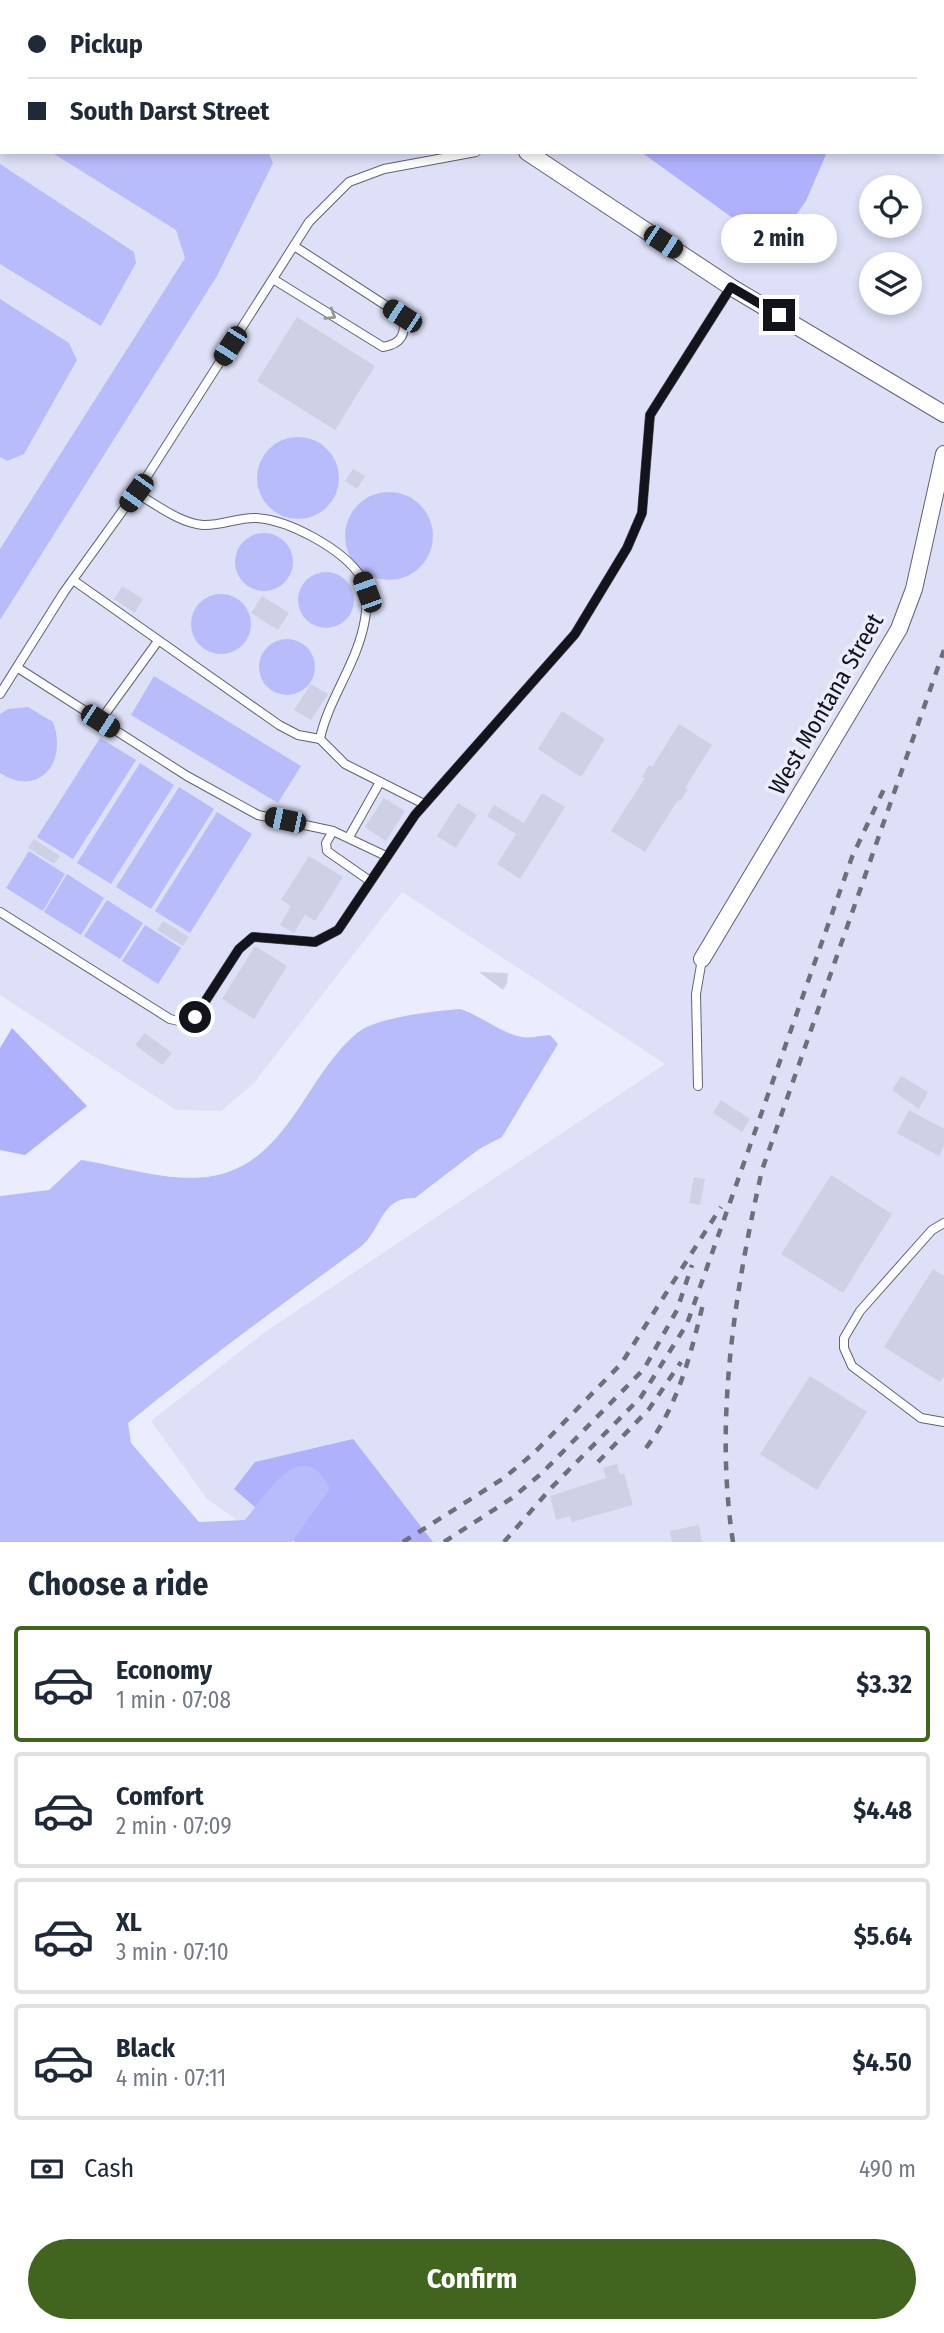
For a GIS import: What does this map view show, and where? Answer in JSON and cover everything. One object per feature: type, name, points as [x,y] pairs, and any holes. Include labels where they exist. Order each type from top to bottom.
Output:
[{"type":"street","points":[[530,154],[731,287],[944,414]]},
{"type":"street","name":"West Montana Street","points":[[702,959],[899,629],[914,589],[944,454]]},
{"type":"lane","points":[[0,694],[73,580],[136,493],[309,222],[349,182],[384,169],[464,154]]},
{"type":"lane","points":[[273,279],[383,347],[394,345],[402,338],[406,329],[402,316],[294,246]]},
{"type":"lane","points":[[0,912],[170,1019],[183,1022],[195,1017],[239,949],[253,937],[294,943],[315,942],[328,937],[347,917],[386,856],[424,804],[575,634],[627,548],[642,513],[650,415],[731,287]]},
{"type":"lane","points":[[136,493],[181,518],[202,525],[254,518],[300,529],[339,556],[361,577],[367,592],[365,620],[350,668],[323,724],[320,739]]},
{"type":"lane","points":[[73,580],[279,725],[298,735],[320,739],[345,764],[424,804]]},
{"type":"lane","points":[[100,721],[158,641]]},
{"type":"lane","points":[[18,668],[187,776],[258,815],[333,831],[386,856]]},
{"type":"lane","points":[[349,837],[380,782]]},
{"type":"lane","points":[[333,831],[326,844],[327,851],[370,881]]},
{"type":"lane","points":[[698,1086],[696,994],[702,959]]},
{"type":"lane","points":[[944,1223],[932,1230],[860,1311],[844,1338],[846,1358],[852,1366],[921,1418],[944,1422]]},
{"type":"shaded area","points":[[0,154],[944,154],[944,1542],[269,1542],[207,1499],[151,1421],[265,1332],[665,1064],[402,892],[253,1084],[221,1111],[176,1110],[0,995]]},
{"type":"shaded area","points":[[54,154],[269,154],[273,163],[217,276],[0,620],[0,549],[185,258],[176,230]]},
{"type":"shaded area","points":[[644,154],[826,154],[806,201],[773,247]]},
{"type":"shaded area","points":[[0,164],[134,252],[136,263],[101,326],[0,264]]},
{"type":"shaded area","points":[[0,299],[69,343],[77,360],[24,454],[7,461],[0,457]]},
{"type":"shaded area","points":[[298,437],[314,440],[327,449],[336,462],[339,478],[336,494],[327,507],[314,516],[298,519],[282,516],[269,507],[260,494],[257,478],[260,462],[269,449],[282,440]]},
{"type":"shaded area","points":[[389,492],[406,496],[420,505],[429,519],[433,536],[429,553],[420,567],[406,576],[389,580],[372,576],[358,567],[349,553],[345,536],[349,519],[358,505],[372,496]]},
{"type":"shaded area","points":[[264,533],[275,535],[288,546],[293,562],[291,573],[280,586],[264,591],[253,589],[240,578],[235,562],[237,551],[248,538]]},
{"type":"shaded area","points":[[326,572],[337,574],[346,580],[352,589],[352,611],[346,620],[337,626],[326,628],[315,626],[306,620],[300,611],[298,600],[300,589],[306,580],[315,574]]},
{"type":"shaded area","points":[[221,594],[242,603],[251,624],[242,645],[221,654],[200,645],[191,624],[200,603]]},
{"type":"shaded area","points":[[287,639],[302,644],[310,652],[315,667],[310,682],[302,690],[287,695],[272,690],[264,682],[259,667],[264,652],[272,644]]},
{"type":"shaded area","points":[[154,676],[301,766],[278,803],[131,715]]},
{"type":"shaded area","points":[[28,707],[53,722],[57,751],[47,772],[38,779],[14,780],[0,773],[0,714],[8,709]]},
{"type":"shaded area","points":[[100,738],[136,760],[73,859],[37,837]]},
{"type":"shaded area","points":[[140,763],[174,785],[111,884],[77,863]]},
{"type":"shaded area","points":[[179,787],[214,809],[151,909],[116,887]]},
{"type":"shaded area","points":[[217,812],[252,834],[190,933],[155,911]]},
{"type":"shaded area","points":[[29,851],[65,874],[43,911],[6,888]]},
{"type":"shaded area","points":[[67,874],[104,898],[81,935],[44,912]]},
{"type":"shaded area","points":[[107,900],[143,923],[120,959],[84,936]]},
{"type":"shaded area","points":[[145,925],[181,948],[158,984],[122,961]]},
{"type":"shaded area","points":[[460,1009],[514,1035],[529,1038],[550,1035],[558,1044],[502,1137],[479,1149],[415,1198],[403,1199],[388,1208],[367,1241],[359,1248],[128,1423],[131,1443],[199,1522],[245,1520],[274,1484],[296,1467],[308,1466],[319,1473],[330,1488],[292,1542],[0,1542],[0,1196],[49,1190],[81,1160],[174,1177],[193,1178],[228,1172],[250,1161],[268,1147],[284,1129],[325,1068],[357,1033],[366,1027],[391,1019]]},
{"type":"shaded area","points":[[12,1028],[87,1106],[25,1155],[0,1150],[0,1048]]},
{"type":"shaded area","points":[[353,1439],[433,1542],[295,1542],[234,1489],[255,1462]]},
{"type":"building","points":[[297,317],[375,366],[335,430],[257,381]]},
{"type":"building","points":[[353,469],[365,476],[357,489],[345,481]]},
{"type":"building","points":[[122,586],[143,599],[135,613],[114,599]]},
{"type":"building","points":[[262,596],[289,613],[278,630],[251,613]]},
{"type":"building","points":[[311,684],[328,694],[311,720],[294,710]]},
{"type":"building","points":[[562,711],[605,739],[581,777],[538,749]]},
{"type":"building","points":[[679,724],[712,745],[685,788],[688,789],[645,852],[611,831],[645,778],[642,777],[649,765],[652,767]]},
{"type":"building","points":[[542,793],[565,807],[520,879],[497,864],[516,834],[487,816],[494,805],[524,823]]},
{"type":"building","points":[[384,798],[405,811],[386,841],[365,827]]},
{"type":"building","points":[[458,803],[477,815],[456,848],[437,836]]},
{"type":"building","points":[[34,839],[60,856],[54,864],[28,848]]},
{"type":"building","points":[[309,856],[343,877],[315,921],[305,915],[294,933],[280,925],[291,906],[281,900]]},
{"type":"building","points":[[163,921],[189,937],[183,946],[157,930]]},
{"type":"building","points":[[255,946],[287,966],[254,1019],[222,999]]},
{"type":"building","points":[[479,972],[508,973],[507,983],[503,990]]},
{"type":"building","points":[[145,1033],[172,1053],[162,1065],[135,1045]]},
{"type":"building","points":[[901,1076],[928,1092],[919,1109],[892,1090]]},
{"type":"building","points":[[721,1100],[750,1119],[742,1132],[713,1113]]},
{"type":"building","points":[[909,1110],[944,1129],[944,1146],[939,1156],[897,1133]]},
{"type":"building","points":[[831,1175],[892,1214],[843,1293],[781,1254]]},
{"type":"building","points":[[694,1177],[705,1179],[700,1205],[689,1203]]},
{"type":"building","points":[[933,1269],[944,1276],[944,1376],[940,1382],[884,1347]]},
{"type":"building","points":[[810,1376],[867,1412],[817,1490],[760,1454]]},
{"type":"building","points":[[617,1464],[620,1475],[624,1473],[633,1505],[572,1522],[570,1516],[556,1520],[550,1496],[606,1478],[603,1468]]},
{"type":"building","points":[[699,1525],[702,1542],[672,1542],[670,1531]]},
{"type":"railway","points":[[733,1542],[726,1449],[730,1355],[743,1262],[762,1170],[944,650]]},
{"type":"railway","points":[[504,1542],[552,1487],[641,1397],[687,1324],[852,857],[884,789]]},
{"type":"railway","points":[[403,1542],[504,1478],[534,1453],[621,1364],[721,1207]]},
{"type":"railway","points":[[444,1542],[512,1498],[542,1473],[644,1369],[677,1310],[692,1265]]},
{"type":"railway","points":[[646,1448],[675,1396],[689,1359],[704,1300]]},
{"type":"railway","points":[[598,1462],[649,1409],[681,1362]]},
{"type":"route","points":[[195,1017],[239,949],[253,937],[294,943],[315,942],[338,930],[415,815],[575,634],[627,548],[642,513],[650,415],[731,287],[779,315]]}]
